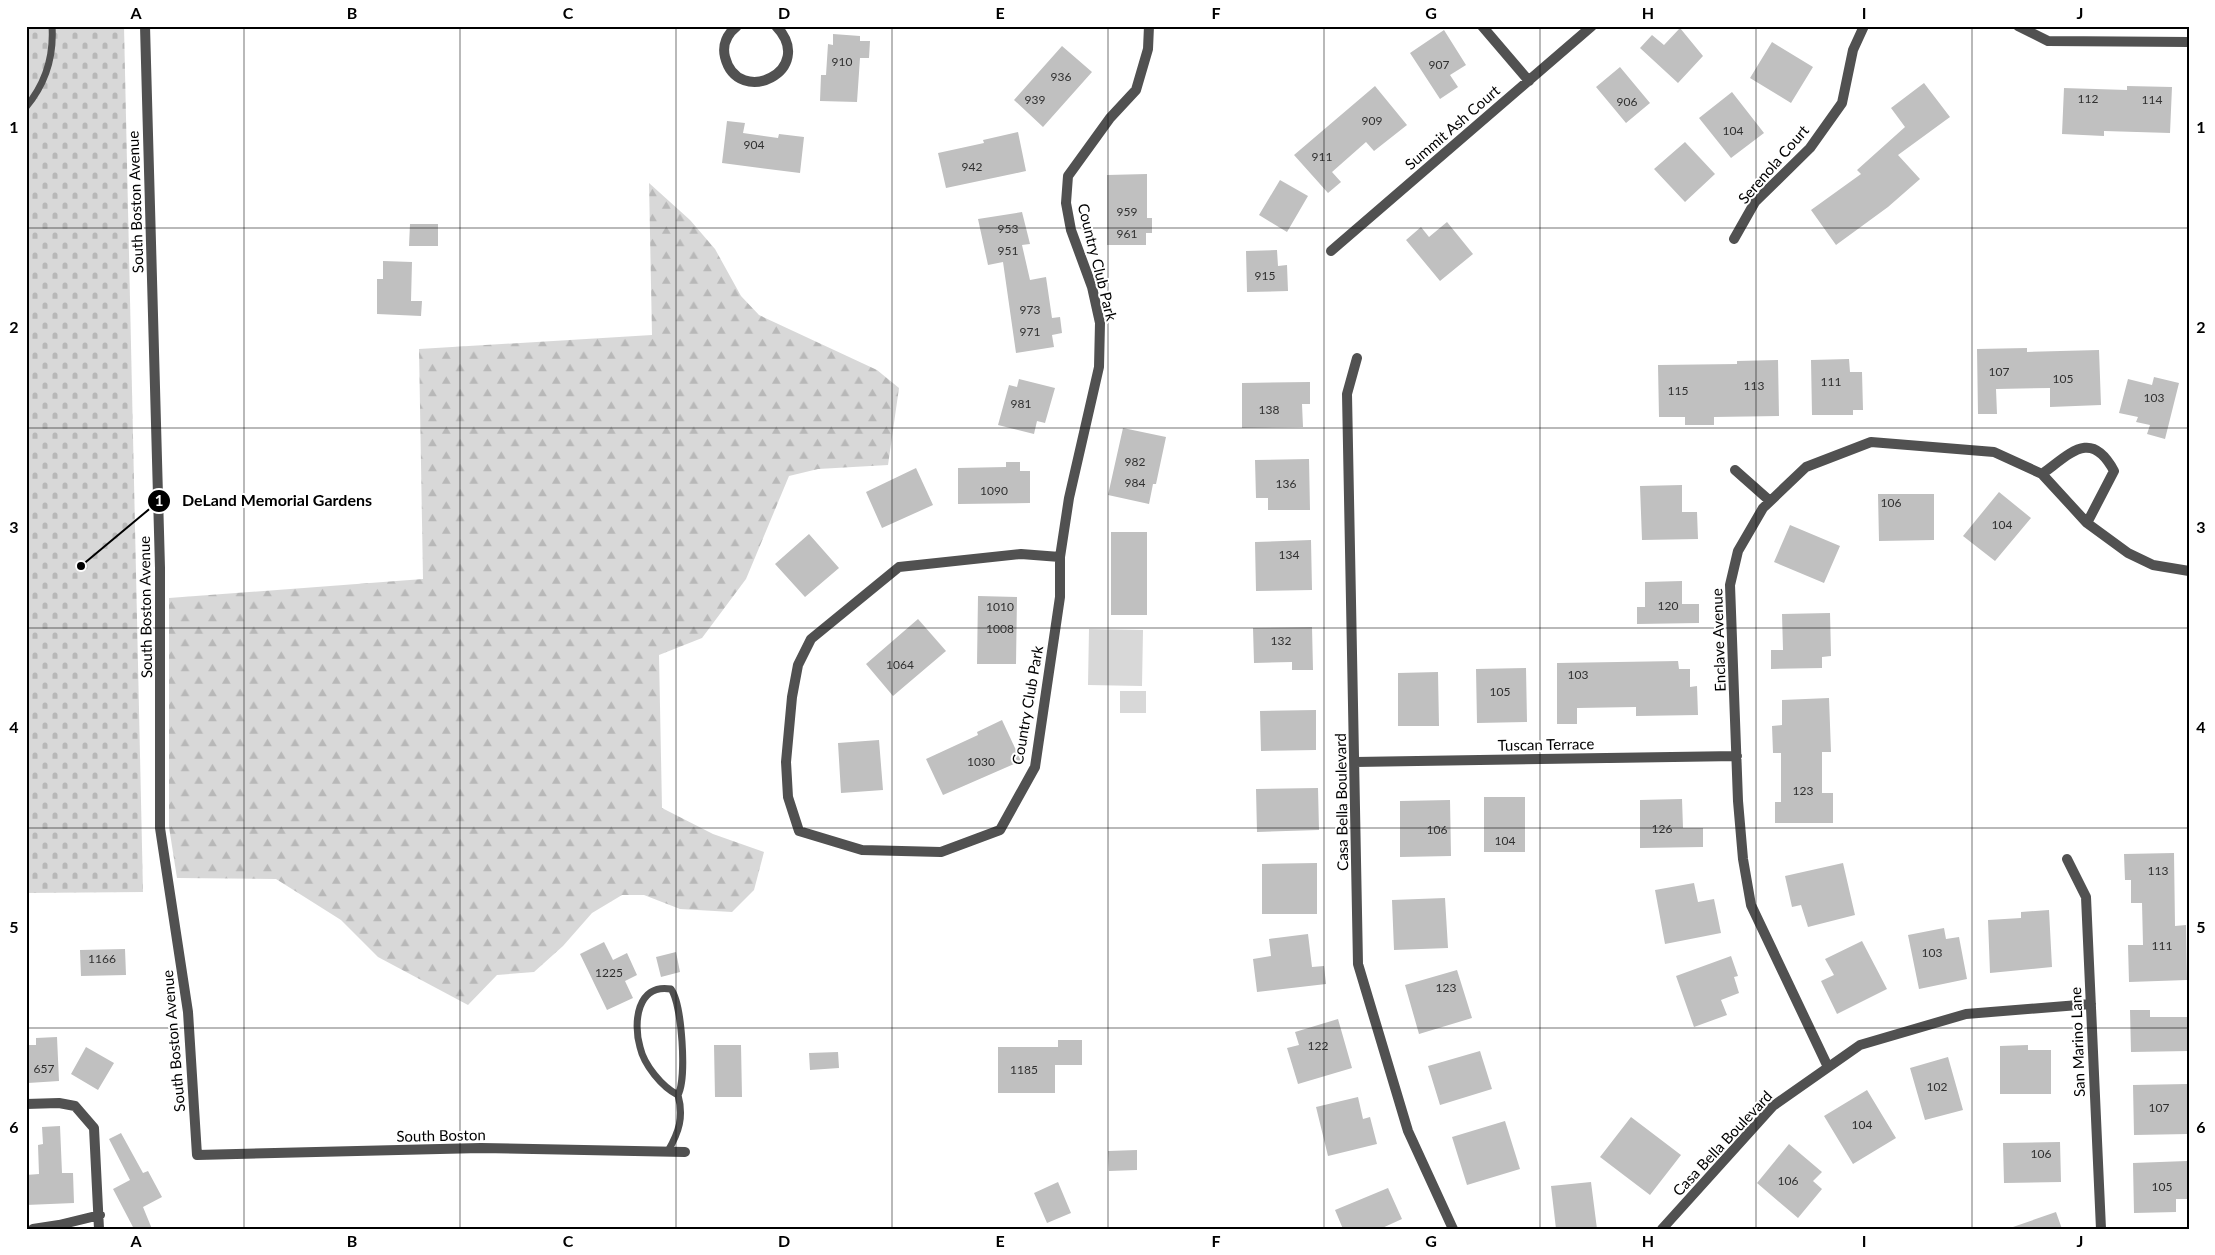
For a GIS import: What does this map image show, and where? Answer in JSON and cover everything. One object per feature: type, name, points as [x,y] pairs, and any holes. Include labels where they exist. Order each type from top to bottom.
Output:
[{"type":"street","name":"South Boston Avenue","points":[[145,26],[160,568],[160,828],[188,1012],[197,1155]]},
{"type":"street","points":[[737,26],[726,42],[724,53],[727,64],[738,77],[757,83],[777,75],[785,64],[788,48],[785,38],[776,26]]},
{"type":"street","name":"Country Club Park","points":[[1060,557],[1021,554],[899,567],[811,638],[798,665],[792,697],[786,762],[788,797],[799,831],[862,850],[941,852],[1000,830],[1035,767],[1060,597],[1060,557],[1069,498],[1099,367],[1100,323],[1092,287],[1071,230],[1066,203],[1068,176],[1110,118],[1136,90],[1148,50],[1149,26]]},
{"type":"street","points":[[1482,26],[1529,80]]},
{"type":"street","name":"Summit Ash Court","points":[[1331,251],[1592,26]]},
{"type":"street","name":"Serenola Court","points":[[1734,239],[1755,202],[1810,148],[1842,103],[1853,50],[1864,26]]},
{"type":"street","points":[[2018,26],[2048,41],[2189,42]]},
{"type":"street","name":"Casa Bella Boulevard","points":[[1357,358],[1347,394],[1358,964],[1408,1131],[1452,1229]]},
{"type":"street","name":"Enclave Avenue","points":[[1828,1067],[1751,905],[1743,859],[1730,585],[1738,551],[1763,508],[1806,467],[1871,442],[1994,452],[2042,474],[2087,523],[2128,553],[2152,565],[2189,571]]},
{"type":"street","points":[[2042,474],[2071,452],[2086,446],[2097,448],[2108,459],[2114,471],[2087,523]]},
{"type":"street","points":[[1735,470],[1770,501]]},
{"type":"street","name":"Tuscan Terrace","points":[[1355,762],[1737,756]]},
{"type":"street","name":"San Marino Lane","points":[[2068,858],[2086,897],[2101,1229]]},
{"type":"street","name":"Casa Bella Boulevard","points":[[1662,1229],[1773,1106],[1860,1044],[1966,1014],[2091,1004]]},
{"type":"street","points":[[26,1104],[59,1103],[75,1106],[94,1128],[100,1229]]},
{"type":"street","name":"South Boston","points":[[197,1155],[481,1148],[685,1152]]},
{"type":"street","points":[[33,1229],[100,1215]]},
{"type":"lane","points":[[26,106],[42,84],[50,65],[53,43],[52,26]]},
{"type":"lane","points":[[668,1151],[677,1136],[680,1124],[681,1107],[678,1095],[682,1079],[680,1018],[676,996],[671,989],[663,988],[646,995],[640,1002],[637,1020],[638,1036],[644,1058],[668,1090],[678,1095]]},
{"type":"green space","points":[[26,26],[124,26],[143,892],[26,893]]},
{"type":"green space","points":[[649,183],[690,220],[715,249],[741,296],[759,315],[877,370],[899,388],[888,465],[818,469],[789,476],[746,579],[702,638],[659,655],[662,808],[713,834],[764,852],[754,890],[732,912],[680,909],[644,895],[622,895],[592,913],[563,946],[534,972],[497,975],[468,1005],[378,957],[341,920],[276,879],[177,878],[169,827],[169,598],[423,579],[419,349],[652,335]]},
{"type":"green space","points":[[1089,629],[1143,630],[1142,686],[1088,685]]},
{"type":"green space","points":[[1120,691],[1146,691],[1146,713],[1120,713]]},
{"type":"building","points":[[1680,28],[1703,56],[1678,83],[1640,48],[1652,35],[1664,45]]},
{"type":"building","points":[[1444,30],[1466,65],[1450,75],[1458,87],[1440,99],[1410,53]]},
{"type":"building","points":[[833,34],[860,36],[860,41],[870,41],[869,58],[860,58],[857,102],[820,101],[821,75],[826,75],[828,44],[833,45]]},
{"type":"building","points":[[1772,42],[1813,67],[1791,103],[1750,78]]},
{"type":"building","points":[[1062,46],[1092,72],[1043,127],[1014,100]]},
{"type":"building","points":[[1620,67],[1650,103],[1626,123],[1596,87]]},
{"type":"building","points":[[1924,83],[1950,117],[1898,155],[1920,179],[1888,207],[1836,245],[1811,210],[1861,174],[1857,170],[1905,127],[1891,108]]},
{"type":"building","points":[[1375,86],[1407,125],[1374,151],[1366,142],[1332,172],[1341,182],[1328,193],[1294,155]]},
{"type":"building","points":[[2127,86],[2172,87],[2170,133],[2104,131],[2104,136],[2062,134],[2064,88],[2127,90]]},
{"type":"building","points":[[1732,92],[1764,133],[1731,158],[1699,118]]},
{"type":"building","points":[[727,121],[745,123],[743,133],[778,138],[779,134],[804,137],[800,173],[722,163]]},
{"type":"building","points":[[1018,132],[1026,171],[946,188],[938,153],[984,143],[983,140]]},
{"type":"building","points":[[1685,142],[1715,174],[1685,202],[1654,169]]},
{"type":"building","points":[[1147,174],[1147,218],[1152,218],[1152,233],[1146,233],[1146,245],[1107,245],[1107,175]]},
{"type":"building","points":[[1280,180],[1308,196],[1287,232],[1259,215]]},
{"type":"building","points":[[1022,212],[1030,244],[1022,245],[1030,280],[1046,277],[1052,318],[1060,317],[1062,333],[1052,335],[1054,347],[1016,353],[1003,262],[988,265],[978,219]]},
{"type":"building","points":[[1447,222],[1473,254],[1440,281],[1406,240],[1421,227],[1429,237]]},
{"type":"building","points":[[410,224],[438,224],[438,246],[409,246]]},
{"type":"building","points":[[1277,250],[1278,266],[1287,265],[1288,291],[1247,292],[1246,251]]},
{"type":"building","points":[[383,261],[412,262],[411,301],[422,301],[421,316],[377,314],[377,279],[383,279]]},
{"type":"building","points":[[2027,348],[2027,352],[2099,350],[2101,405],[2050,407],[2050,388],[1996,389],[1997,414],[1978,414],[1977,349]]},
{"type":"building","points":[[1849,359],[1850,372],[1862,372],[1863,410],[1853,410],[1853,415],[1812,415],[1811,360]]},
{"type":"building","points":[[1778,360],[1779,416],[1714,417],[1714,425],[1685,425],[1685,417],[1659,417],[1658,365],[1737,364],[1737,361]]},
{"type":"building","points":[[2154,377],[2179,383],[2165,439],[2147,434],[2150,425],[2136,422],[2138,417],[2119,413],[2128,379],[2152,385]]},
{"type":"building","points":[[1019,379],[1055,388],[1045,423],[1037,421],[1034,434],[998,425],[1009,385],[1017,387]]},
{"type":"building","points":[[1310,382],[1310,404],[1302,404],[1303,427],[1242,428],[1242,383]]},
{"type":"building","points":[[1123,428],[1166,437],[1156,484],[1153,484],[1149,504],[1108,495]]},
{"type":"building","points":[[1309,459],[1310,510],[1268,510],[1268,498],[1256,498],[1255,460]]},
{"type":"building","points":[[1006,462],[1020,462],[1020,471],[1030,471],[1030,503],[958,504],[958,468],[1006,467]]},
{"type":"building","points":[[916,468],[933,505],[882,528],[866,492]]},
{"type":"building","points":[[1682,485],[1682,512],[1697,512],[1698,539],[1642,540],[1640,486]]},
{"type":"building","points":[[1999,492],[2031,518],[1995,561],[1963,536]]},
{"type":"building","points":[[1878,494],[1934,494],[1934,540],[1879,541]]},
{"type":"building","points":[[1790,525],[1840,546],[1824,583],[1774,562]]},
{"type":"building","points":[[1111,532],[1147,532],[1147,615],[1111,615]]},
{"type":"building","points":[[809,534],[839,568],[805,597],[775,564]]},
{"type":"building","points":[[1311,540],[1312,590],[1256,591],[1255,542]]},
{"type":"building","points":[[1682,581],[1682,604],[1699,604],[1699,623],[1637,624],[1637,607],[1645,607],[1645,582]]},
{"type":"building","points":[[978,596],[1017,597],[1016,664],[977,664]]},
{"type":"building","points":[[1830,613],[1831,656],[1822,657],[1822,668],[1771,669],[1771,650],[1783,650],[1782,614]]},
{"type":"building","points":[[918,619],[946,651],[893,696],[866,664]]},
{"type":"building","points":[[1312,627],[1313,670],[1292,670],[1292,662],[1254,663],[1253,628]]},
{"type":"building","points":[[1678,661],[1679,669],[1690,669],[1690,687],[1697,686],[1698,715],[1636,716],[1636,707],[1577,708],[1577,724],[1557,724],[1557,663]]},
{"type":"building","points":[[1526,668],[1527,722],[1477,723],[1476,669]]},
{"type":"building","points":[[1438,672],[1439,726],[1398,726],[1398,673]]},
{"type":"building","points":[[1829,698],[1831,752],[1822,752],[1822,793],[1833,793],[1833,823],[1775,823],[1775,802],[1781,802],[1781,753],[1773,753],[1772,726],[1782,725],[1782,700]]},
{"type":"building","points":[[1316,710],[1316,750],[1261,751],[1260,711]]},
{"type":"building","points":[[1002,720],[1021,761],[943,795],[926,759],[978,735],[977,732]]},
{"type":"building","points":[[879,740],[883,790],[841,793],[838,743]]},
{"type":"building","points":[[1318,788],[1319,830],[1257,832],[1256,789]]},
{"type":"building","points":[[1484,797],[1525,797],[1525,852],[1484,852]]},
{"type":"building","points":[[1682,799],[1683,828],[1703,828],[1703,847],[1640,848],[1640,800]]},
{"type":"building","points":[[1450,800],[1451,856],[1400,857],[1400,801]]},
{"type":"building","points":[[2174,853],[2175,926],[2186,925],[2187,980],[2129,982],[2128,945],[2143,945],[2142,903],[2131,903],[2131,880],[2125,880],[2124,854]]},
{"type":"building","points":[[1317,863],[1317,914],[1262,914],[1262,864]]},
{"type":"building","points":[[1843,863],[1855,915],[1808,927],[1801,905],[1792,907],[1785,876]]},
{"type":"building","points":[[1694,883],[1698,902],[1714,899],[1721,933],[1665,944],[1655,890]]},
{"type":"building","points":[[1445,898],[1448,948],[1394,950],[1392,900]]},
{"type":"building","points":[[2049,910],[2052,967],[1990,973],[1988,920],[2021,918],[2021,912]]},
{"type":"building","points":[[1944,928],[1946,939],[1959,937],[1967,979],[1919,989],[1908,935]]},
{"type":"building","points":[[1308,934],[1312,967],[1324,966],[1326,984],[1257,992],[1253,959],[1271,956],[1269,939]]},
{"type":"building","points":[[1862,941],[1887,989],[1837,1014],[1821,981],[1834,975],[1825,959]]},
{"type":"building","points":[[604,942],[613,960],[627,953],[637,975],[625,981],[633,998],[607,1010],[580,954]]},
{"type":"building","points":[[125,949],[126,975],[81,976],[80,950]]},
{"type":"building","points":[[676,952],[680,972],[661,977],[656,957]]},
{"type":"building","points":[[1731,956],[1738,976],[1734,977],[1739,993],[1721,1000],[1727,1015],[1694,1027],[1676,976]]},
{"type":"building","points":[[1457,970],[1472,1018],[1419,1034],[1405,985]]},
{"type":"building","points":[[2130,1010],[2150,1010],[2150,1017],[2189,1017],[2189,1051],[2131,1052]]},
{"type":"building","points":[[1338,1019],[1352,1068],[1298,1084],[1287,1048],[1299,1045],[1295,1032]]},
{"type":"building","points":[[57,1037],[59,1081],[28,1083],[27,1045],[36,1045],[36,1038]]},
{"type":"building","points":[[1058,1040],[1082,1040],[1082,1065],[1055,1065],[1055,1093],[998,1093],[998,1047],[1058,1047]]},
{"type":"building","points":[[714,1045],[741,1045],[742,1097],[715,1097]]},
{"type":"building","points":[[2028,1045],[2028,1050],[2051,1050],[2051,1094],[2000,1094],[2000,1046]]},
{"type":"building","points":[[86,1047],[114,1063],[98,1090],[71,1074]]},
{"type":"building","points":[[1480,1051],[1492,1089],[1440,1105],[1428,1066]]},
{"type":"building","points":[[838,1052],[839,1068],[810,1070],[809,1053]]},
{"type":"building","points":[[1948,1057],[1963,1110],[1925,1120],[1910,1068]]},
{"type":"building","points":[[2187,1084],[2188,1134],[2134,1135],[2133,1085]]},
{"type":"building","points":[[1867,1090],[1896,1138],[1853,1164],[1824,1116]]},
{"type":"building","points":[[1358,1097],[1363,1119],[1370,1117],[1377,1144],[1328,1156],[1316,1107]]},
{"type":"building","points":[[1631,1117],[1681,1155],[1650,1195],[1600,1157]]},
{"type":"building","points":[[1505,1121],[1520,1169],[1467,1185],[1452,1137]]},
{"type":"building","points":[[60,1126],[62,1173],[73,1173],[74,1203],[26,1205],[26,1175],[39,1174],[38,1145],[43,1144],[42,1127]]},
{"type":"building","points":[[121,1133],[143,1173],[148,1171],[162,1197],[143,1207],[152,1229],[134,1229],[113,1189],[130,1180],[109,1139]]},
{"type":"building","points":[[2060,1142],[2061,1182],[2004,1183],[2003,1143]]},
{"type":"building","points":[[1789,1144],[1822,1172],[1813,1181],[1822,1189],[1798,1218],[1757,1183]]},
{"type":"building","points":[[1137,1150],[1137,1170],[1109,1171],[1108,1151]]},
{"type":"building","points":[[2187,1161],[2187,1199],[2176,1199],[2176,1212],[2134,1213],[2133,1163]]},
{"type":"building","points":[[1058,1182],[1071,1213],[1047,1223],[1034,1193]]},
{"type":"building","points":[[1591,1182],[1597,1229],[1556,1229],[1551,1186]]},
{"type":"building","points":[[1388,1188],[1402,1219],[1380,1229],[1343,1229],[1335,1210]]},
{"type":"building","points":[[2056,1212],[2062,1229],[2013,1229],[2013,1227]]},
{"type":"place","name":"DeLand Memorial Gardens","points":[[81,566]]}]
